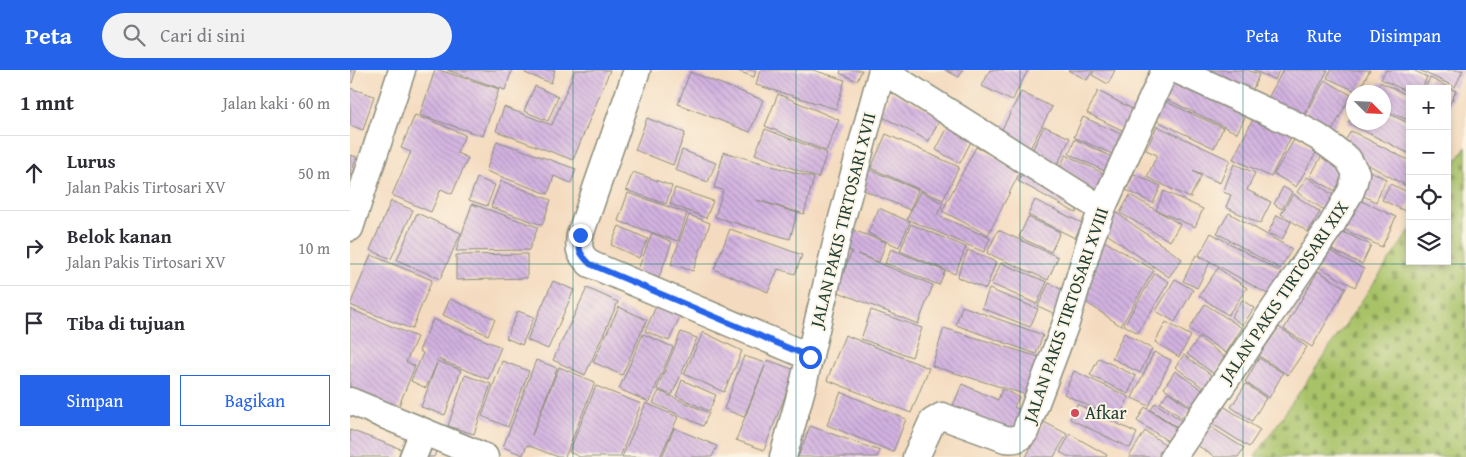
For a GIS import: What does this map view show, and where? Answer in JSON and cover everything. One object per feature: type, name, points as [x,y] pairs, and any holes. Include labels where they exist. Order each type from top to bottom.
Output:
[{"type":"street","points":[[350,228],[402,70]]},
{"type":"street","points":[[637,70],[580,235],[578,248],[582,256],[590,264],[810,357]]},
{"type":"street","points":[[882,70],[1102,209]]},
{"type":"street","name":"JALAN PAKIS TIRTOSARI XVII","points":[[783,457],[804,385],[841,222],[882,70]]},
{"type":"street","name":"JALAN PAKIS TIRTOSARI XVIII","points":[[916,457],[932,422],[942,416],[1005,439],[1015,440],[1022,436],[1029,423],[1066,323],[1090,241],[1102,209],[1164,70]]},
{"type":"street","name":"JALAN PAKIS TIRTOSARI XIX","points":[[1172,457],[1332,224],[1351,191],[1356,173],[1348,158],[1318,137],[1177,70]]},
{"type":"street","points":[[350,401],[485,457]]},
{"type":"street","points":[[413,457],[423,432]]},
{"type":"green space","points":[[1466,147],[1466,457],[1255,457],[1406,236],[1406,265],[1451,265],[1451,169]]},
{"type":"building","points":[[350,70],[356,70],[352,83],[350,82]]},
{"type":"building","points":[[435,70],[499,89],[483,136],[420,115]]},
{"type":"building","points":[[447,70],[512,70],[505,90]]},
{"type":"building","points":[[526,70],[555,70],[551,83],[525,73]]},
{"type":"building","points":[[575,70],[610,70],[573,160],[496,131],[504,107],[552,125]]},
{"type":"building","points":[[735,70],[756,70],[754,77]]},
{"type":"building","points":[[760,70],[813,70],[845,80],[836,109],[756,85]]},
{"type":"building","points":[[841,70],[862,70],[857,81],[840,73]]},
{"type":"building","points":[[945,70],[963,70],[959,77]]},
{"type":"building","points":[[990,70],[1028,70],[1012,101],[982,86]]},
{"type":"building","points":[[1068,70],[1093,70],[1087,80]]},
{"type":"building","points":[[1095,70],[1115,70],[1108,84],[1092,75]]},
{"type":"building","points":[[1188,70],[1248,70],[1259,75],[1249,98]]},
{"type":"building","points":[[1253,70],[1279,70],[1275,80]]},
{"type":"building","points":[[1283,70],[1328,70],[1301,120],[1266,102]]},
{"type":"building","points":[[1331,70],[1370,70],[1362,85],[1346,85],[1346,87],[1327,78]]},
{"type":"building","points":[[1386,70],[1413,70],[1427,77],[1424,85],[1406,85],[1406,91],[1381,79]]},
{"type":"building","points":[[1419,70],[1463,70],[1455,87]]},
{"type":"building","points":[[690,72],[763,100],[750,132],[678,104]]},
{"type":"building","points":[[1178,73],[1250,107],[1237,133],[1166,99]]},
{"type":"building","points":[[1430,78],[1444,85],[1426,85]]},
{"type":"building","points":[[1325,80],[1346,92],[1346,104],[1332,131],[1305,116]]},
{"type":"building","points":[[535,86],[558,97],[548,121],[524,111]]},
{"type":"building","points":[[1391,87],[1406,94],[1406,119],[1391,112]]},
{"type":"building","points":[[350,88],[374,96],[363,130],[350,125]]},
{"type":"building","points":[[1451,88],[1456,91],[1451,102]]},
{"type":"building","points":[[1098,91],[1140,113],[1130,134],[1087,113]]},
{"type":"building","points":[[892,92],[941,117],[929,141],[879,115]]},
{"type":"building","points":[[1021,92],[1052,107],[1027,154],[997,139]]},
{"type":"building","points":[[778,94],[839,120],[826,151],[765,126]]},
{"type":"building","points":[[1162,100],[1223,128],[1214,148],[1153,119]]},
{"type":"building","points":[[1391,114],[1406,122],[1406,152],[1362,130],[1391,130]]},
{"type":"building","points":[[415,115],[465,135],[457,153],[468,158],[452,194],[441,189],[431,212],[392,195],[411,152],[401,148]]},
{"type":"building","points":[[1255,115],[1293,133],[1271,177],[1233,159]]},
{"type":"building","points":[[1083,117],[1130,138],[1121,158],[1074,137]]},
{"type":"building","points":[[647,118],[685,133],[673,165],[635,150]]},
{"type":"building","points":[[951,121],[975,134],[960,163],[936,150]]},
{"type":"building","points":[[1044,126],[1070,138],[1054,172],[1028,159]]},
{"type":"building","points":[[1157,126],[1230,160],[1220,183],[1193,171],[1201,176],[1190,198],[1147,177],[1157,155],[1146,150]]},
{"type":"building","points":[[765,129],[827,153],[818,178],[755,154]]},
{"type":"building","points":[[1351,131],[1406,159],[1406,186],[1340,149]]},
{"type":"building","points":[[886,134],[959,167],[943,200],[871,168]]},
{"type":"building","points":[[1295,138],[1317,151],[1296,187],[1274,174]]},
{"type":"building","points":[[1075,139],[1118,160],[1111,174],[1069,154]]},
{"type":"building","points":[[497,141],[576,169],[571,183],[554,176],[548,194],[486,171]]},
{"type":"building","points":[[976,147],[1021,170],[988,235],[942,211]]},
{"type":"building","points":[[682,150],[716,163],[708,182],[675,170]]},
{"type":"building","points":[[724,152],[814,178],[804,214],[757,200],[797,213],[790,239],[715,217],[723,190],[714,188]]},
{"type":"building","points":[[350,155],[357,157],[350,176]]},
{"type":"building","points":[[1066,155],[1113,178],[1101,202],[1054,179]]},
{"type":"building","points":[[1321,157],[1352,175],[1341,194],[1310,177]]},
{"type":"building","points":[[1234,164],[1255,173],[1247,190],[1271,202],[1260,224],[1226,207],[1231,195],[1223,192]]},
{"type":"building","points":[[1026,166],[1083,199],[1076,213],[1018,181]]},
{"type":"building","points":[[866,168],[918,190],[910,210],[857,187]]},
{"type":"building","points":[[1370,171],[1386,179],[1376,202],[1359,194]]},
{"type":"building","points":[[633,172],[672,186],[666,204],[626,190]]},
{"type":"building","points":[[1134,174],[1161,186],[1153,203],[1126,190]]},
{"type":"building","points":[[1307,177],[1340,200],[1330,214],[1297,192]]},
{"type":"building","points":[[477,178],[495,185],[487,206],[469,200]]},
{"type":"building","points":[[501,181],[551,200],[542,225],[491,207]]},
{"type":"building","points":[[1390,184],[1406,191],[1406,209],[1405,211],[1382,200]]},
{"type":"building","points":[[1283,187],[1292,192],[1282,209],[1274,204]]},
{"type":"building","points":[[675,188],[713,201],[706,218],[670,204]]},
{"type":"building","points":[[920,191],[943,203],[937,215],[990,238],[984,252],[907,219]]},
{"type":"building","points":[[1164,191],[1203,209],[1195,227],[1156,210]]},
{"type":"building","points":[[628,193],[687,213],[678,241],[618,221]]},
{"type":"building","points":[[1293,194],[1320,212],[1308,232],[1281,214]]},
{"type":"building","points":[[1130,195],[1180,224],[1170,241],[1120,213]]},
{"type":"building","points":[[1357,199],[1396,217],[1382,247],[1343,229]]},
{"type":"building","points":[[1035,200],[1082,223],[1075,238],[1028,215]]},
{"type":"building","points":[[391,201],[413,210],[391,259],[370,250]]},
{"type":"building","points":[[472,204],[538,227],[529,250],[456,251]]},
{"type":"building","points":[[879,208],[910,222],[899,247],[868,233]]},
{"type":"building","points":[[1114,211],[1182,259],[1169,277],[1101,230]]},
{"type":"building","points":[[417,213],[461,233],[440,279],[397,260]]},
{"type":"building","points":[[1229,213],[1292,249],[1280,269],[1217,233]]},
{"type":"building","points":[[689,215],[710,223],[693,271],[671,264]]},
{"type":"building","points":[[1277,215],[1291,222],[1282,240],[1268,233]]},
{"type":"building","points":[[1028,217],[1060,232],[1051,252],[1019,237]]},
{"type":"building","points":[[911,224],[966,247],[955,274],[900,251]]},
{"type":"building","points":[[619,226],[648,239],[639,258],[611,245]]},
{"type":"building","points":[[730,229],[802,255],[795,274],[778,269],[768,292],[714,269]]},
{"type":"building","points":[[850,229],[886,242],[879,262],[857,254],[933,285],[918,324],[836,291],[852,251],[843,248]]},
{"type":"building","points":[[998,230],[1058,257],[1048,280],[987,253]]},
{"type":"building","points":[[1341,231],[1371,245],[1362,264],[1332,250]]},
{"type":"building","points":[[652,233],[672,242],[658,280],[637,272]]},
{"type":"building","points":[[1211,233],[1286,275],[1273,297],[1199,255]]},
{"type":"building","points":[[1104,241],[1154,270],[1121,326],[1077,296]]},
{"type":"building","points":[[891,249],[945,271],[939,285],[885,263]]},
{"type":"building","points":[[1326,249],[1364,269],[1355,287],[1317,266]]},
{"type":"building","points":[[968,250],[996,262],[986,289],[957,277]]},
{"type":"building","points":[[527,254],[527,278],[456,280],[456,255]]},
{"type":"building","points":[[371,255],[432,280],[412,329],[350,305]]},
{"type":"building","points":[[1196,255],[1210,262],[1197,288],[1183,281]]},
{"type":"building","points":[[1001,263],[1047,282],[1037,304],[991,284]]},
{"type":"building","points":[[1218,268],[1247,288],[1228,315],[1199,296]]},
{"type":"building","points":[[1318,271],[1346,288],[1312,347],[1284,329]]},
{"type":"building","points":[[1155,273],[1169,282],[1138,333],[1124,325]]},
{"type":"building","points":[[1175,279],[1193,290],[1175,322],[1156,311]]},
{"type":"building","points":[[553,281],[574,290],[548,349],[527,340]]},
{"type":"building","points":[[1049,283],[1066,292],[1055,314],[1038,306]]},
{"type":"building","points":[[587,288],[618,302],[585,375],[553,360]]},
{"type":"building","points":[[989,289],[1038,309],[1030,327],[982,308]]},
{"type":"building","points":[[450,299],[495,319],[488,335],[443,315]]},
{"type":"building","points":[[1242,300],[1254,308],[1243,325],[1231,317]]},
{"type":"building","points":[[658,302],[682,312],[669,341],[645,331]]},
{"type":"building","points":[[1205,304],[1242,328],[1226,353],[1189,329]]},
{"type":"building","points":[[962,306],[1043,335],[1036,354],[956,325]]},
{"type":"building","points":[[619,307],[647,320],[622,375],[593,362]]},
{"type":"building","points":[[350,309],[417,337],[406,362],[415,366],[396,413],[350,394]]},
{"type":"building","points":[[871,310],[922,328],[912,357],[861,339]]},
{"type":"building","points":[[518,311],[534,317],[522,345],[506,338]]},
{"type":"building","points":[[433,319],[501,347],[488,379],[438,359],[437,361],[461,370],[445,415],[421,407],[437,363],[426,388],[411,381],[423,353],[419,351]]},
{"type":"building","points":[[1166,322],[1191,336],[1179,357],[1155,342]]},
{"type":"building","points":[[1279,327],[1307,347],[1288,375],[1259,356]]},
{"type":"building","points":[[944,328],[1039,357],[1027,395],[932,366]]},
{"type":"building","points":[[681,332],[697,338],[672,395],[657,389]]},
{"type":"building","points":[[703,332],[742,351],[724,392],[684,374]]},
{"type":"building","points":[[1124,333],[1152,349],[1140,373],[1112,358]]},
{"type":"building","points":[[643,334],[673,347],[649,402],[619,389]]},
{"type":"building","points":[[845,335],[929,368],[911,413],[827,380]]},
{"type":"building","points":[[1199,338],[1226,358],[1214,374],[1187,354]]},
{"type":"building","points":[[1154,352],[1171,360],[1149,406],[1132,398]]},
{"type":"building","points":[[1184,355],[1214,377],[1205,389],[1175,367]]},
{"type":"building","points":[[744,356],[766,363],[768,360],[795,370],[764,450],[736,440],[765,366],[744,417],[724,409]]},
{"type":"building","points":[[1099,358],[1136,376],[1128,394],[1090,375]]},
{"type":"building","points":[[1259,358],[1283,373],[1269,398],[1245,382]]},
{"type":"building","points":[[536,360],[557,368],[532,435],[559,367],[595,382],[565,457],[558,457],[527,445],[523,455],[503,447]]},
{"type":"building","points":[[502,361],[529,371],[508,427],[482,416]]},
{"type":"building","points":[[1074,371],[1129,397],[1118,420],[1064,394]]},
{"type":"building","points":[[1175,371],[1211,396],[1200,412],[1164,388]]},
{"type":"building","points":[[465,375],[491,384],[474,434],[448,426]]},
{"type":"building","points":[[682,380],[716,395],[709,411],[676,396]]},
{"type":"building","points":[[962,384],[998,400],[1002,389],[1019,397],[1014,407],[1026,413],[1015,437],[952,408]]},
{"type":"building","points":[[1246,384],[1266,398],[1252,421],[1231,407]]},
{"type":"building","points":[[596,386],[641,404],[620,457],[580,457],[569,452]]},
{"type":"building","points":[[659,391],[709,413],[703,426],[653,403]]},
{"type":"building","points":[[841,392],[906,419],[893,452],[827,425]]},
{"type":"building","points":[[1168,392],[1191,408],[1184,419],[1160,403]]},
{"type":"building","points":[[646,403],[678,417],[660,457],[622,457]]},
{"type":"building","points":[[1155,403],[1190,426],[1186,433],[1151,410]]},
{"type":"building","points":[[1077,404],[1137,433],[1130,448],[1070,419]]},
{"type":"building","points":[[1222,405],[1260,430],[1249,447],[1211,423]]},
{"type":"building","points":[[1145,407],[1180,430],[1171,443],[1137,421]]},
{"type":"building","points":[[1044,422],[1067,434],[1054,457],[1026,457]]},
{"type":"building","points":[[810,426],[880,451],[877,457],[798,457]]},
{"type":"building","points":[[1209,426],[1244,448],[1238,457],[1215,457],[1197,445]]},
{"type":"building","points":[[674,428],[717,446],[712,457],[662,457]]},
{"type":"building","points":[[350,430],[401,449],[398,457],[350,457]]},
{"type":"building","points":[[1145,431],[1172,449],[1167,457],[1129,457]]},
{"type":"building","points":[[1070,434],[1107,455],[1106,457],[1069,457],[1060,452]]},
{"type":"building","points":[[422,439],[438,446],[434,457],[414,457]]},
{"type":"place","name":"Afkar","points":[[1075,413]]},
{"type":"route","points":[[580,235],[578,248],[582,256],[590,264],[810,357]]}]
